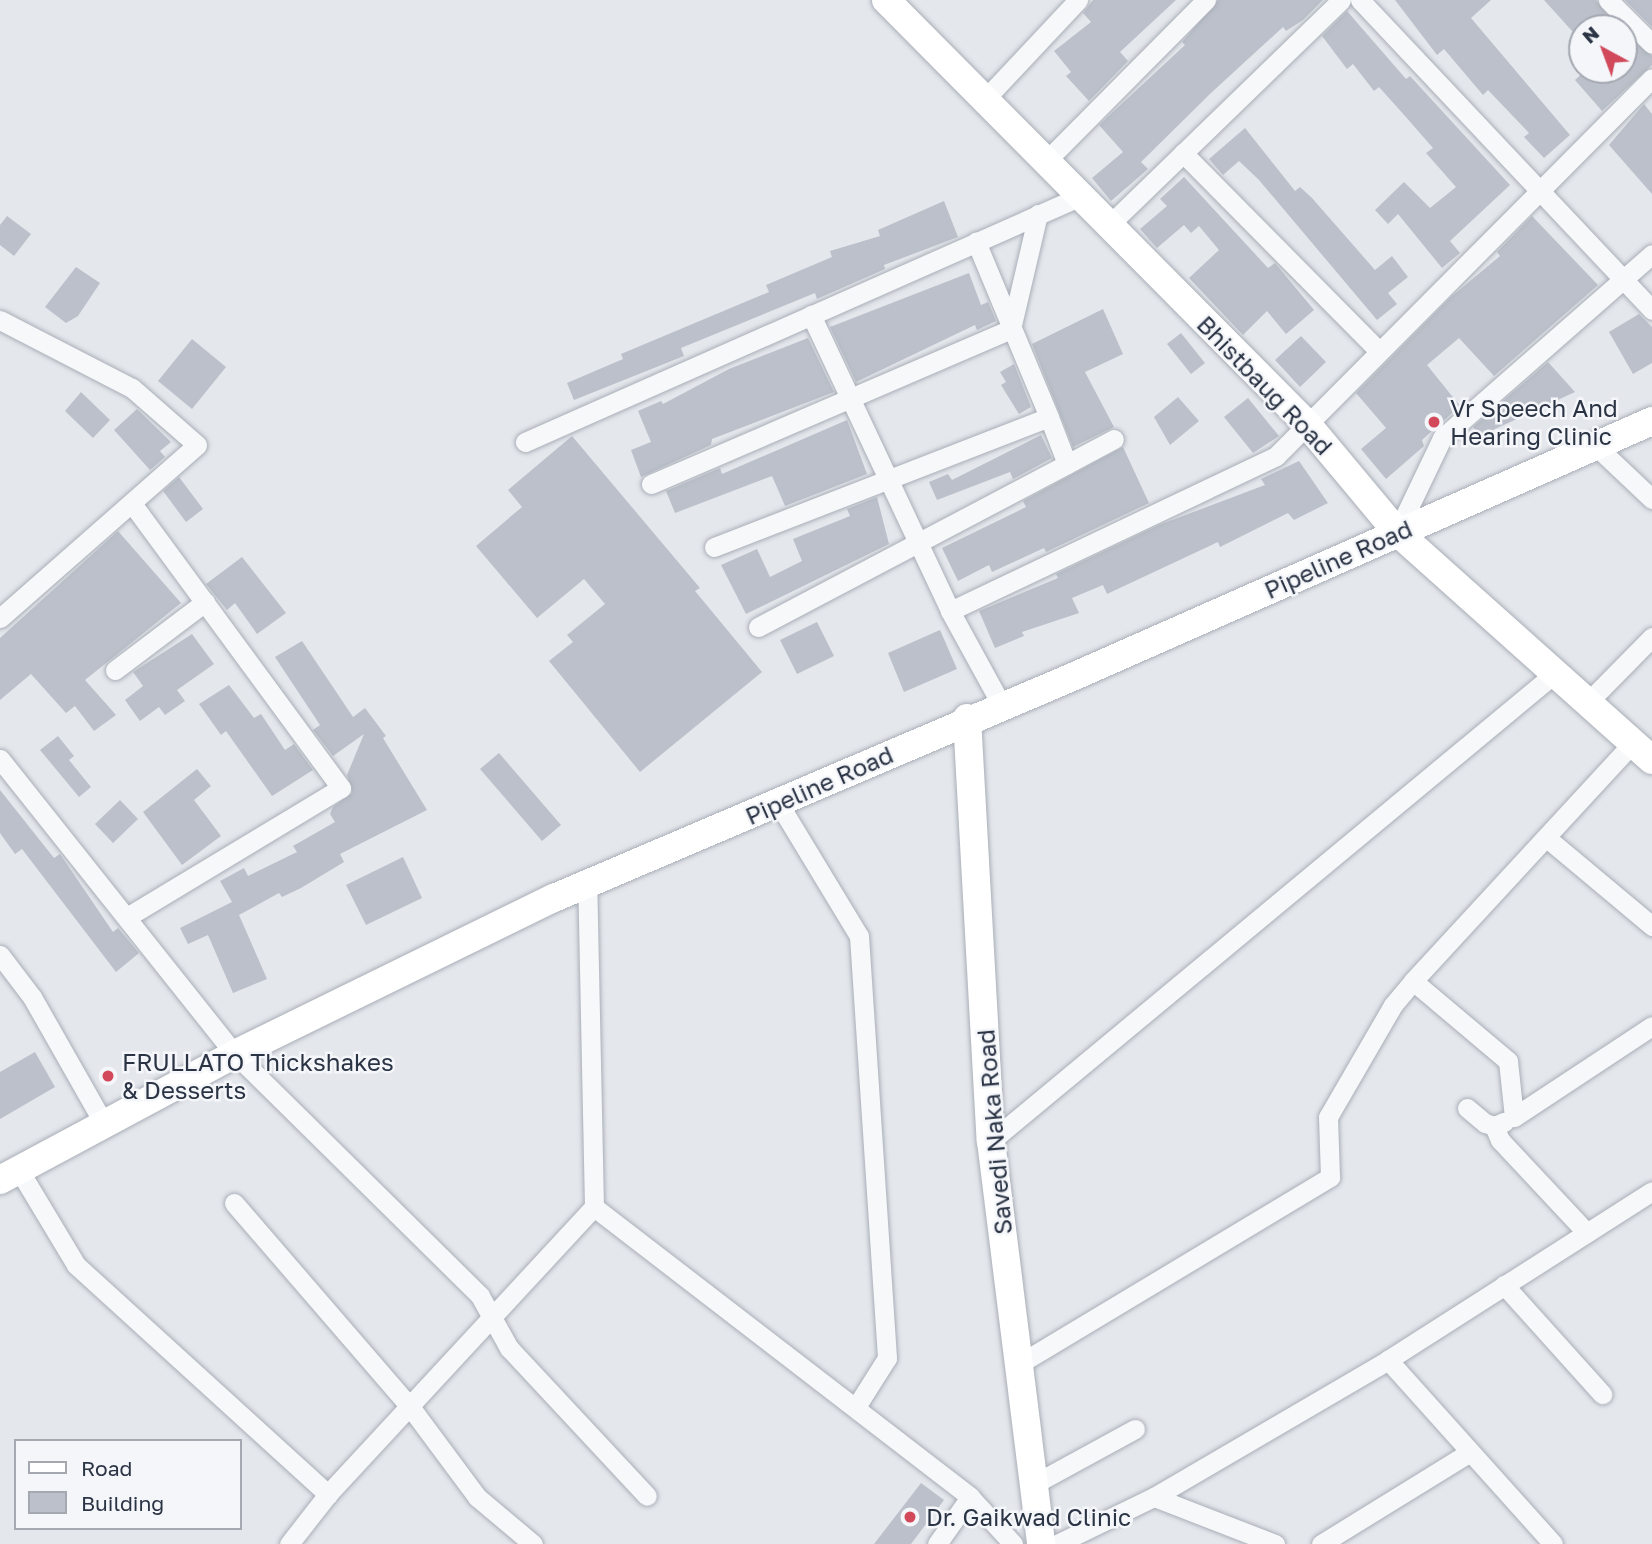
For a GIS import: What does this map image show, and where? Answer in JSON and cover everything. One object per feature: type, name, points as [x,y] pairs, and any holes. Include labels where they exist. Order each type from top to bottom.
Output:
[{"type":"street","name":"Bhistbaug Road","points":[[886,0],[1307,424],[1397,532],[1642,752]]},
{"type":"street","points":[[985,99],[1077,0]]},
{"type":"street","points":[[1046,161],[1206,0]]},
{"type":"street","points":[[1109,225],[1341,0]]},
{"type":"street","points":[[1360,0],[1652,310]]},
{"type":"street","points":[[1608,0],[1652,44]]},
{"type":"street","points":[[950,611],[1276,456],[1652,78]]},
{"type":"street","points":[[1183,153],[1380,351]]},
{"type":"street","points":[[525,442],[1080,196]]},
{"type":"street","points":[[1011,329],[1038,215]]},
{"type":"street","points":[[976,242],[1067,464]]},
{"type":"street","points":[[1397,532],[1442,438],[1652,254]]},
{"type":"street","points":[[811,315],[950,611],[1001,704]]},
{"type":"street","points":[[0,320],[132,388],[197,446],[0,618]]},
{"type":"street","points":[[651,484],[852,401],[1011,329]]},
{"type":"street","points":[[713,547],[1049,417]]},
{"type":"street","name":"Pipeline Road","points":[[9,1175],[235,1054],[587,884],[779,804],[967,718],[1077,675],[1652,421]]},
{"type":"street","points":[[758,627],[1114,439]]},
{"type":"street","points":[[1597,447],[1652,499]]},
{"type":"street","points":[[127,917],[341,788],[132,503]]},
{"type":"street","points":[[115,670],[205,602]]},
{"type":"street","points":[[1587,703],[1652,638]]},
{"type":"street","points":[[991,1141],[1554,674]]},
{"type":"street","name":"Savedi Naka Road","points":[[967,718],[991,1141],[1041,1544]]},
{"type":"street","points":[[1019,1364],[1330,1177],[1328,1118],[1393,1005],[1548,839],[1642,752]]},
{"type":"street","points":[[0,759],[235,1054],[480,1296],[509,1348],[647,1496]]},
{"type":"street","points":[[779,804],[859,936],[887,1358],[856,1407]]},
{"type":"street","points":[[1548,839],[1652,926]]},
{"type":"street","points":[[289,1544],[328,1494],[411,1408],[594,1207],[587,884]]},
{"type":"street","points":[[0,955],[32,997],[104,1124]]},
{"type":"street","points":[[1413,981],[1508,1061],[1514,1117]]},
{"type":"street","points":[[1494,1126],[1514,1117],[1652,1026]]},
{"type":"street","points":[[1467,1108],[1494,1126],[1500,1140],[1587,1233]]},
{"type":"street","points":[[9,1175],[76,1265],[328,1494]]},
{"type":"street","points":[[1057,1544],[1154,1497],[1388,1360],[1652,1191]]},
{"type":"street","points":[[234,1203],[411,1408],[477,1497],[533,1544]]},
{"type":"street","points":[[594,1207],[970,1497],[1013,1544]]},
{"type":"street","points":[[1504,1285],[1602,1394]]},
{"type":"street","points":[[1388,1360],[1553,1544]]},
{"type":"street","points":[[1034,1484],[1135,1429]]},
{"type":"street","points":[[1321,1544],[1470,1452]]},
{"type":"street","points":[[937,1544],[970,1497]]},
{"type":"street","points":[[1154,1497],[1275,1544]]},
{"type":"building","points":[[1093,0],[1176,0],[1120,52],[1128,61],[1089,101],[1066,76],[1071,72],[1054,51],[1091,22],[1083,13]]},
{"type":"building","points":[[1218,0],[1323,0],[1303,20],[1286,31],[1283,27],[1211,93],[1141,162],[1148,169],[1111,201],[1092,178],[1123,152],[1099,125],[1185,45],[1182,42]]},
{"type":"building","points":[[1395,0],[1491,0],[1471,18],[1570,135],[1544,158],[1524,137],[1529,133],[1488,90],[1483,95],[1444,49],[1437,55]]},
{"type":"building","points":[[1544,0],[1596,0],[1608,14],[1568,14],[1568,27]]},
{"type":"building","points":[[1625,0],[1652,0],[1652,27]]},
{"type":"building","points":[[1347,11],[1406,79],[1410,76],[1510,185],[1450,241],[1460,253],[1442,268],[1398,214],[1388,224],[1375,210],[1404,182],[1430,208],[1456,187],[1426,153],[1433,148],[1405,116],[1379,87],[1374,91],[1353,64],[1347,69],[1322,36]]},
{"type":"building","points":[[1638,44],[1652,56],[1652,65],[1638,78]]},
{"type":"building","points":[[1578,84],[1631,84],[1602,111]]},
{"type":"building","points":[[1644,104],[1652,114],[1652,194],[1609,145]]},
{"type":"building","points":[[1245,128],[1295,191],[1300,187],[1312,198],[1375,270],[1392,256],[1408,277],[1388,293],[1397,304],[1377,320],[1259,180],[1239,161],[1223,175],[1209,159]]},
{"type":"building","points":[[1184,177],[1268,268],[1275,263],[1314,310],[1286,334],[1267,311],[1243,335],[1189,278],[1219,250],[1199,226],[1191,233],[1184,225],[1157,248],[1140,229],[1167,206],[1160,199]]},
{"type":"building","points":[[944,201],[958,237],[884,265],[885,269],[817,299],[815,293],[681,348],[684,356],[574,400],[567,383],[623,359],[621,354],[769,292],[766,285],[832,257],[830,251],[880,236],[878,230]]},
{"type":"building","points":[[7,216],[31,234],[14,256],[0,245],[0,225]]},
{"type":"building","points":[[1532,216],[1598,285],[1494,376],[1459,338],[1427,365],[1460,406],[1422,440],[1424,446],[1386,479],[1361,449],[1386,428],[1356,393],[1451,297],[1500,256],[1497,252]]},
{"type":"building","points":[[76,267],[100,283],[78,316],[66,323],[45,307]]},
{"type":"building","points":[[969,273],[981,305],[988,302],[996,321],[977,330],[975,325],[856,382],[830,327]]},
{"type":"building","points":[[1103,309],[1123,354],[1085,372],[1114,427],[1073,447],[1032,344]]},
{"type":"building","points":[[1639,314],[1652,327],[1652,363],[1633,374],[1609,332]]},
{"type":"building","points":[[1181,333],[1205,363],[1191,374],[1167,344]]},
{"type":"building","points":[[1301,336],[1326,362],[1300,387],[1275,360]]},
{"type":"building","points":[[808,338],[834,392],[712,439],[711,445],[641,477],[631,450],[651,442],[638,411],[661,401],[663,404],[729,369]]},
{"type":"building","points":[[192,339],[226,367],[192,409],[158,381]]},
{"type":"building","points":[[1548,362],[1575,392],[1480,436],[1473,427]]},
{"type":"building","points":[[1014,364],[1031,407],[1019,414],[1001,385],[1006,382],[1000,372]]},
{"type":"building","points":[[81,392],[110,420],[93,438],[65,411]]},
{"type":"building","points":[[1178,397],[1199,421],[1170,445],[1154,417]]},
{"type":"building","points":[[1248,398],[1279,436],[1253,453],[1224,417]]},
{"type":"building","points":[[137,409],[171,442],[160,451],[165,457],[150,470],[114,430]]},
{"type":"building","points":[[847,420],[867,474],[785,506],[772,476],[675,513],[666,491],[720,468],[722,474]]},
{"type":"building","points":[[1041,435],[1052,458],[1013,479],[1010,472],[937,500],[929,482],[948,474],[952,480]]},
{"type":"building","points":[[572,436],[700,588],[695,591],[762,672],[640,772],[549,661],[573,642],[567,635],[605,604],[584,579],[537,618],[476,546],[522,507],[508,490]]},
{"type":"building","points":[[1123,447],[1149,503],[1046,552],[1044,548],[992,572],[989,565],[958,581],[942,548],[1026,507],[1023,501]]},
{"type":"building","points":[[1299,461],[1328,503],[1294,520],[1288,513],[1220,547],[1218,542],[1107,594],[1103,585],[1072,598],[1079,613],[1022,632],[1024,636],[995,648],[979,611],[1058,578],[1056,574],[1159,525],[1265,485],[1261,479]]},
{"type":"building","points":[[179,477],[203,509],[186,522],[163,491]]},
{"type":"building","points":[[877,497],[889,544],[746,614],[721,565],[757,549],[770,577],[802,561],[793,539],[850,516],[847,509]]},
{"type":"building","points":[[118,531],[181,603],[85,680],[116,715],[94,731],[75,706],[66,713],[31,674],[0,700],[0,638]]},
{"type":"building","points":[[242,557],[286,613],[257,634],[235,603],[227,610],[206,584]]},
{"type":"building","points":[[817,622],[834,656],[797,674],[780,640]]},
{"type":"building","points":[[940,630],[957,669],[904,692],[888,653]]},
{"type":"building","points":[[192,634],[214,664],[177,690],[185,701],[165,715],[159,707],[140,721],[125,700],[143,686],[133,672]]},
{"type":"building","points":[[302,641],[353,717],[365,708],[386,736],[383,738],[427,810],[340,854],[344,862],[301,888],[282,897],[279,893],[239,915],[267,979],[233,993],[208,935],[188,944],[180,928],[232,902],[220,881],[244,868],[248,876],[297,852],[293,846],[335,822],[330,814],[333,807],[352,793],[347,775],[364,734],[333,756],[313,730],[320,725],[275,657]]},
{"type":"building","points":[[229,685],[254,718],[261,714],[285,750],[294,744],[313,770],[272,796],[226,731],[221,735],[199,704]]},
{"type":"building","points":[[58,736],[74,756],[69,760],[91,787],[79,797],[40,750]]},
{"type":"building","points":[[499,753],[561,825],[542,841],[480,769]]},
{"type":"building","points":[[197,769],[211,786],[194,800],[221,836],[182,865],[143,812]]},
{"type":"building","points":[[0,790],[54,858],[60,854],[113,932],[118,928],[139,953],[116,972],[22,849],[15,854],[0,833]]},
{"type":"building","points":[[120,800],[138,819],[113,843],[95,824]]},
{"type":"building","points":[[403,857],[422,898],[366,925],[346,885]]},
{"type":"building","points":[[35,1052],[55,1087],[0,1119],[0,1072]]},
{"type":"building","points":[[921,1483],[944,1500],[911,1544],[874,1544]]},
{"type":"place","name":"Vr Speech And Hearing Clinic","points":[[1434,422]]},
{"type":"place","name":"FRULLATO Thickshakes & Desserts","points":[[108,1076]]},
{"type":"place","name":"Dr. Gaikwad Clinic","points":[[910,1517]]}]
